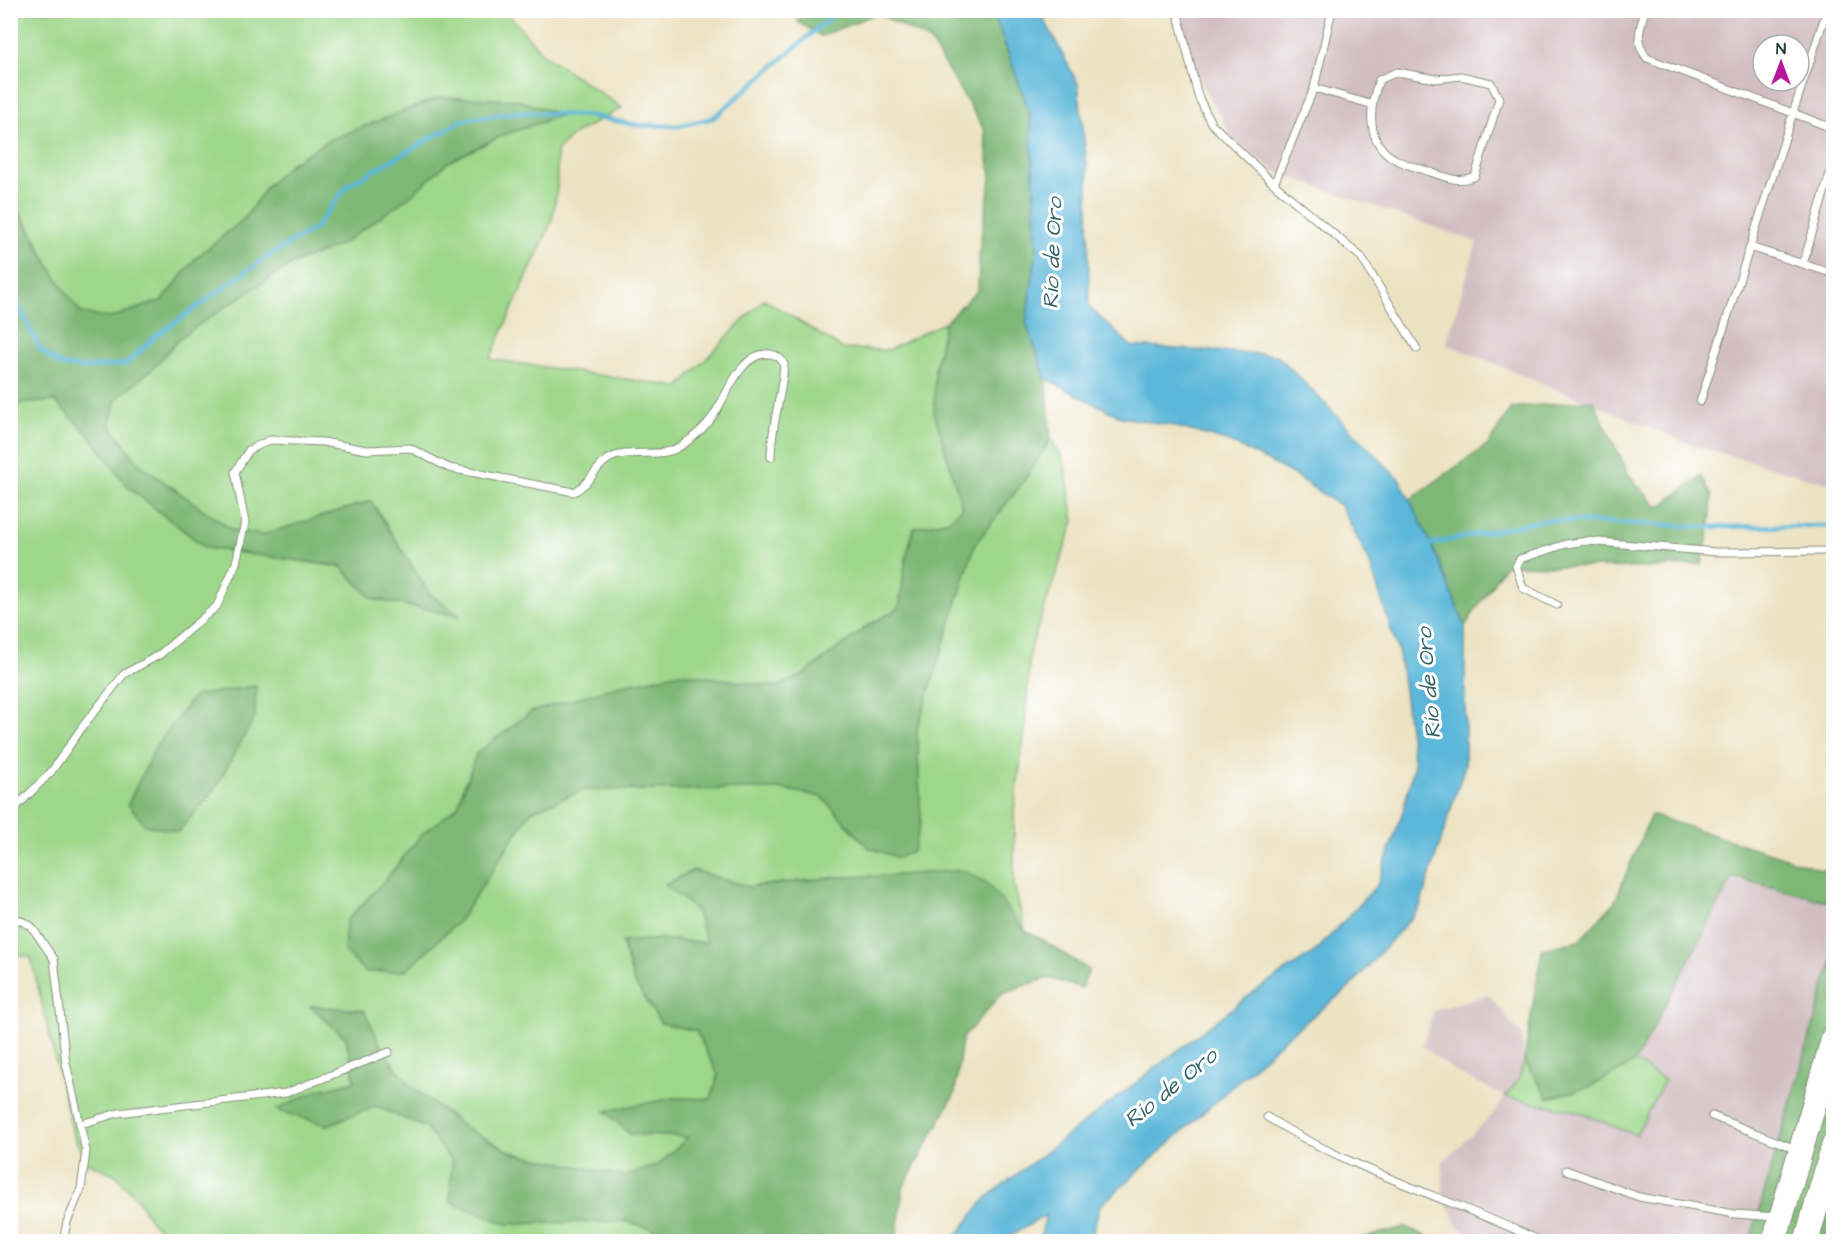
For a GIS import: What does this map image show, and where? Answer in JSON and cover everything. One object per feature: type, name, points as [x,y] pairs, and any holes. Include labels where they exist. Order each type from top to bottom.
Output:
[{"type":"highway","points":[[1774,1242],[1802,1151],[1833,1036]]},
{"type":"highway","points":[[1806,1242],[1833,1144]]},
{"type":"lane","points":[[1177,10],[1198,96],[1211,123],[1274,184],[1360,257],[1417,349]]},
{"type":"lane","points":[[1274,184],[1314,88],[1332,10]]},
{"type":"lane","points":[[1645,10],[1638,36],[1640,50],[1647,58],[1833,129]]},
{"type":"lane","points":[[1700,402],[1827,10]]},
{"type":"lane","points":[[1396,72],[1436,79],[1461,76],[1491,83],[1499,99],[1475,176],[1457,181],[1394,159],[1380,146],[1373,133],[1370,104],[1378,80],[1396,72]]},
{"type":"lane","points":[[1314,88],[1370,104]]},
{"type":"lane","points":[[1803,264],[1833,160]]},
{"type":"lane","points":[[1750,247],[1833,274]]},
{"type":"lane","points":[[10,813],[51,772],[83,726],[124,674],[159,655],[217,606],[239,552],[245,522],[236,472],[249,450],[270,440],[323,442],[367,450],[410,448],[449,468],[574,492],[582,488],[602,464],[615,456],[675,450],[710,421],[747,363],[760,354],[773,354],[781,358],[784,364],[779,407],[771,437],[771,457]]},
{"type":"lane","points":[[1557,605],[1523,588],[1516,566],[1520,559],[1566,544],[1587,541],[1716,552],[1833,551]]},
{"type":"lane","points":[[10,915],[31,926],[54,959],[66,1063],[86,1151],[81,1189],[67,1222],[63,1242]]},
{"type":"lane","points":[[81,1124],[118,1113],[286,1093],[388,1052]]},
{"type":"lane","points":[[1712,1116],[1802,1151]]},
{"type":"lane","points":[[1267,1117],[1305,1140],[1414,1189],[1482,1214],[1543,1242]]},
{"type":"lane","points":[[1566,1170],[1639,1197],[1735,1214],[1781,1217]]},
{"type":"shaded area","points":[[1181,11],[1833,11],[1833,485],[1693,445],[1446,344],[1477,242],[1278,173],[1233,140],[1191,64]]},
{"type":"shaded area","points":[[1734,877],[1833,903],[1833,958],[1750,1241],[1486,1241],[1458,1227],[1443,1195],[1443,1162],[1494,1113],[1505,1097],[1457,1073],[1422,1046],[1434,1010],[1489,995],[1521,1035],[1524,1060],[1519,1079],[1506,1097],[1576,1111],[1636,1135],[1665,1080],[1635,1062]]},
{"type":"green space","points":[[10,11],[508,11],[542,53],[622,108],[574,134],[557,150],[557,189],[552,221],[490,359],[679,387],[764,299],[843,349],[889,350],[945,322],[935,369],[962,507],[950,520],[914,528],[906,558],[899,608],[869,625],[802,676],[776,687],[681,673],[618,686],[531,712],[465,781],[458,806],[420,836],[387,878],[365,972],[405,971],[459,921],[531,811],[584,790],[783,789],[822,797],[868,847],[921,822],[917,729],[975,544],[1023,482],[1051,439],[1064,461],[1074,521],[1030,650],[1025,728],[1014,811],[1014,885],[1025,931],[987,884],[963,870],[836,877],[749,887],[693,870],[666,885],[696,910],[707,943],[661,939],[622,943],[634,982],[661,1023],[696,1031],[718,1075],[711,1099],[673,1098],[630,1134],[689,1137],[658,1165],[624,1176],[513,1153],[464,1127],[411,1086],[384,1052],[311,1006],[346,1038],[355,1081],[316,1091],[277,1110],[327,1125],[376,1106],[426,1128],[507,1224],[625,1221],[689,1241],[179,1241],[152,1223],[138,1200],[116,1175],[86,1162],[73,1134],[31,957],[11,954],[11,404],[55,401],[91,437],[128,487],[206,548],[341,567],[373,599],[460,616],[429,593],[371,501],[262,535],[232,530],[139,464],[110,425],[116,399],[152,369],[180,338],[219,311],[292,264],[342,243],[409,197],[448,162],[503,135],[561,115],[359,130],[329,140],[290,164],[266,187],[245,218],[196,258],[163,300],[110,318],[81,313],[59,286],[32,231],[11,199]],"holes":[[[233,756],[213,792],[128,804]]]},
{"type":"green space","points":[[807,11],[993,11],[1030,113],[1037,250],[1026,323],[1046,379],[1051,439],[1023,482],[975,544],[917,729],[921,822],[913,851],[898,858],[868,847],[822,797],[783,789],[584,790],[531,811],[459,921],[405,971],[365,972],[344,951],[346,921],[387,878],[420,836],[458,806],[476,754],[531,712],[618,686],[681,673],[776,687],[802,676],[869,625],[899,608],[906,558],[914,528],[949,520],[962,507],[934,412],[935,369],[945,322],[978,290],[980,243],[991,179],[984,129],[930,41],[878,13],[821,36],[797,21]]},
{"type":"green space","points":[[440,97],[518,100],[562,115],[503,135],[448,162],[409,197],[342,244],[292,264],[219,311],[180,338],[152,369],[116,399],[110,425],[139,464],[232,530],[262,535],[371,501],[429,593],[461,616],[373,599],[340,566],[206,548],[128,487],[91,437],[55,401],[11,404],[10,199],[62,286],[81,313],[110,318],[163,300],[196,258],[245,218],[266,187],[290,164],[329,140]]},
{"type":"green space","points":[[1593,400],[1629,475],[1658,508],[1701,476],[1712,496],[1710,527],[1702,564],[1646,568],[1505,565],[1465,626],[1432,545],[1409,500],[1489,444],[1511,408]]},
{"type":"green space","points":[[256,686],[255,717],[213,792],[178,832],[145,825],[128,804],[155,748],[194,696]]},
{"type":"green space","points":[[1651,815],[1833,873],[1833,903],[1733,877],[1635,1062],[1590,1087],[1548,1098],[1524,1060],[1542,949],[1579,941],[1614,903]]},
{"type":"green space","points":[[693,870],[749,887],[836,877],[963,870],[987,883],[1025,931],[1089,970],[1082,988],[1048,978],[1002,993],[962,1039],[955,1093],[903,1188],[896,1241],[689,1242],[685,1238],[625,1221],[507,1224],[450,1202],[452,1162],[426,1128],[376,1106],[327,1125],[276,1110],[316,1091],[355,1081],[346,1038],[310,1006],[364,1010],[384,1052],[411,1086],[464,1127],[513,1153],[624,1176],[658,1165],[688,1137],[630,1134],[605,1111],[673,1098],[711,1099],[718,1075],[696,1031],[661,1023],[634,982],[622,942],[661,939],[707,943],[696,910],[665,885]]},
{"type":"green space","points":[[1833,958],[1833,1241],[1750,1241]]},
{"type":"green space","points":[[1524,1060],[1548,1098],[1590,1087],[1635,1062],[1665,1080],[1636,1135],[1576,1111],[1505,1097],[1519,1079]]},
{"type":"green space","points":[[1405,1227],[1437,1241],[1350,1241]]},
{"type":"water","name":"Río de Oro","points":[[993,11],[1040,11],[1078,84],[1088,175],[1089,307],[1131,346],[1277,355],[1400,480],[1432,545],[1465,626],[1465,765],[1419,909],[1349,988],[1290,1034],[1100,1206],[1090,1241],[1039,1241],[1046,1215],[1002,1241],[952,1241],[986,1198],[1255,991],[1316,951],[1377,885],[1403,811],[1414,766],[1399,654],[1369,561],[1341,506],[1291,473],[1230,442],[1174,426],[1121,417],[1046,379],[1026,323],[1037,250],[1030,114]]},
{"type":"waterway","points":[[10,288],[40,349],[60,365],[84,368],[126,364],[156,336],[264,259],[315,228],[348,185],[463,120],[518,112],[592,116],[636,125],[678,126],[713,118],[839,10]]},
{"type":"waterway","points":[[1428,545],[1544,520],[1710,527],[1834,526]]}]
